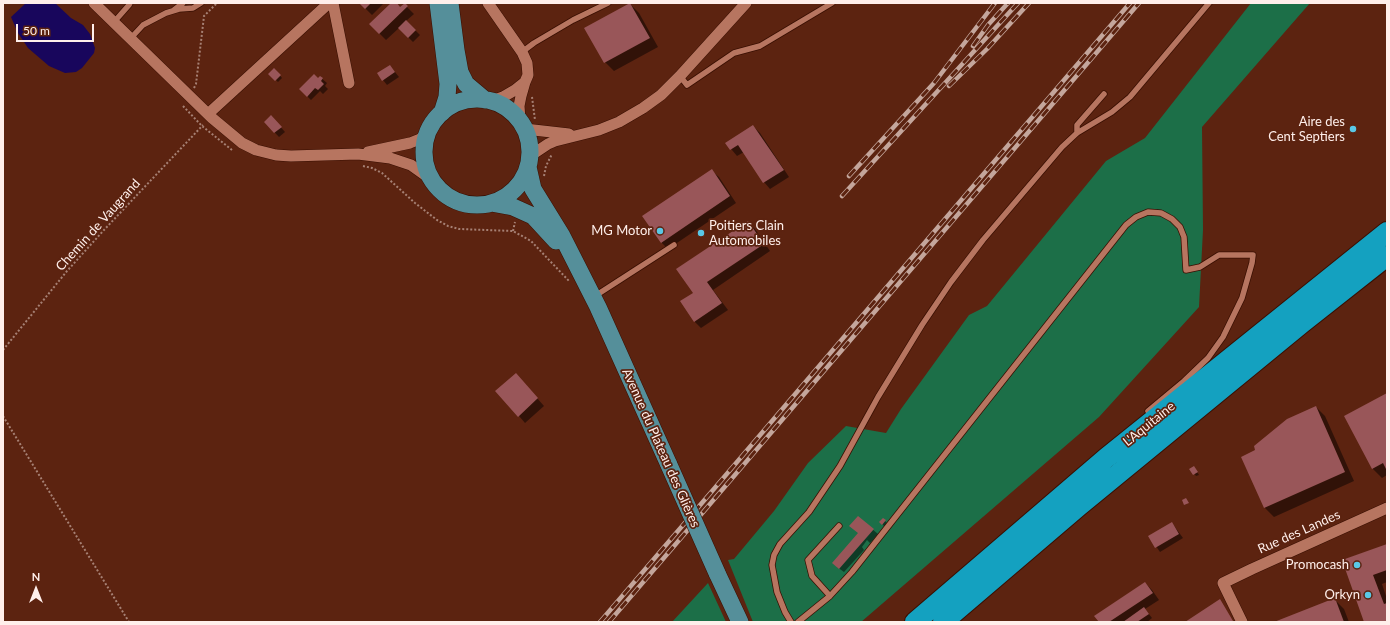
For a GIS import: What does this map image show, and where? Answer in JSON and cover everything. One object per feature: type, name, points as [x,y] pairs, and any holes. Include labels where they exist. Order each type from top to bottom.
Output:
[{"type":"highway","name":"L'Aquitaine","points":[[915,622],[1106,458],[1387,232]]},
{"type":"highway","name":"L'Aquitaine","points":[[943,622],[1091,496],[1296,328],[1387,256]]},
{"type":"main road","points":[[438,3],[448,84],[447,97],[442,113]]},
{"type":"main road","points":[[450,3],[460,72],[466,84],[488,101],[507,109],[527,124],[530,143],[529,162],[521,183],[508,196],[491,204],[464,204],[441,190],[432,180],[427,169],[425,145],[428,134],[442,113],[455,105],[469,100],[488,101]]},
{"type":"main road","name":"Avenue du Plateau des Glières","points":[[529,162],[533,189],[562,236],[576,279]]},
{"type":"main road","name":"Avenue du Plateau des Glières","points":[[491,204],[513,207],[533,216],[555,240],[576,279],[593,298],[740,622]]},
{"type":"street","points":[[94,3],[210,116],[242,143],[256,150],[291,156],[358,154],[390,158],[401,161],[420,170],[432,180]]},
{"type":"street","points":[[210,116],[329,3]]},
{"type":"street","points":[[333,3],[349,83]]},
{"type":"street","points":[[488,3],[522,52],[527,63],[527,78],[519,106],[527,124],[546,132],[579,134]]},
{"type":"street","points":[[529,162],[548,144],[579,134],[599,130],[625,119],[660,95],[680,76],[746,3]]},
{"type":"street","points":[[488,101],[509,94],[527,78]]},
{"type":"street","points":[[358,154],[410,143],[428,134]]},
{"type":"street","name":"Rue des Landes","points":[[1242,622],[1223,583],[1387,508]]},
{"type":"lane","points":[[171,12],[183,3]]},
{"type":"lane","points":[[131,38],[143,25],[166,13],[179,9],[193,8],[201,3]]},
{"type":"lane","points":[[522,52],[534,43],[573,20],[608,3]]},
{"type":"lane","points":[[680,76],[687,85],[734,53],[760,46],[832,3]]},
{"type":"lane","points":[[791,622],[778,592],[772,565],[774,555],[780,544],[809,512],[840,466],[906,351],[951,282],[983,240],[1062,147],[1077,133],[1112,112],[1130,97],[1209,3]]},
{"type":"lane","points":[[114,22],[131,4]]},
{"type":"lane","points":[[1077,133],[1077,125],[1104,94]]},
{"type":"lane","points":[[798,622],[830,596],[852,572],[1126,225],[1136,217],[1148,212],[1161,213],[1172,219],[1180,227],[1184,237],[1186,270],[1200,267],[1219,255],[1253,255],[1242,298],[1223,337],[1208,358],[1184,381],[1144,415]]},
{"type":"lane","points":[[593,298],[674,245]]},
{"type":"lane","points":[[830,596],[812,576],[808,560],[839,526]]},
{"type":"lane","points":[[943,598],[992,547]]},
{"type":"path","points":[[193,89],[196,84],[204,16],[217,3]]},
{"type":"path","points":[[527,78],[527,124]]},
{"type":"path","points":[[182,105],[202,126],[233,151]]},
{"type":"path","name":"Chemin de Vaugrand","points":[[3,350],[67,270],[210,116]]},
{"type":"path","points":[[544,178],[546,166],[552,155],[552,151],[548,144]]},
{"type":"path","points":[[360,165],[372,168],[382,173],[415,204],[448,226],[459,229],[513,231],[532,241],[576,279]]},
{"type":"path","points":[[3,416],[129,622]]},
{"type":"green space","points":[[1251,3],[1310,3],[1202,127],[1203,230],[1199,307],[1099,417],[861,622],[753,622],[728,560],[734,559],[774,511],[808,463],[846,426],[886,433],[901,409],[969,315],[987,306],[1106,161],[1145,138]]},
{"type":"green space","points":[[708,583],[726,622],[672,622]]},
{"type":"shaded area","points":[[26,3],[55,3],[71,18],[83,25],[90,34],[95,48],[94,53],[82,68],[76,72],[65,73],[49,66],[28,48],[18,33],[11,17]]},
{"type":"building","points":[[359,3],[371,3],[365,9]]},
{"type":"building","points":[[391,3],[397,3],[400,7],[405,3],[408,6],[379,34],[369,24]]},
{"type":"building","points":[[630,3],[650,38],[604,63],[584,28]]},
{"type":"building","points":[[406,20],[416,30],[408,38],[398,28]]},
{"type":"building","points":[[390,65],[395,72],[382,81],[377,73]]},
{"type":"building","points":[[274,68],[281,75],[275,81],[268,74]]},
{"type":"building","points":[[314,74],[318,78],[320,76],[323,78],[321,81],[324,84],[318,90],[315,88],[307,97],[299,89]]},
{"type":"building","points":[[271,115],[282,127],[274,133],[264,122]]},
{"type":"building","points":[[753,125],[784,170],[763,183],[738,145],[730,150],[725,143]]},
{"type":"building","points":[[712,169],[730,196],[661,243],[642,216]]},
{"type":"building","points":[[748,221],[764,244],[707,282],[722,303],[694,322],[680,301],[693,293],[676,269]]},
{"type":"building","points":[[516,373],[538,398],[518,417],[495,391]]},
{"type":"building","points":[[1387,393],[1387,471],[1383,463],[1372,469],[1344,416]]},
{"type":"building","points":[[1316,406],[1345,472],[1264,508],[1241,457],[1255,450],[1254,446],[1287,419]]},
{"type":"building","points":[[1194,466],[1198,472],[1193,475],[1189,469]]},
{"type":"building","points":[[1186,498],[1189,503],[1184,505],[1182,500]]},
{"type":"building","points":[[858,516],[874,529],[839,569],[832,563],[858,533],[849,526]]},
{"type":"building","points":[[883,518],[886,520],[882,525],[879,522]]},
{"type":"building","points":[[1172,522],[1179,534],[1155,548],[1148,536]]},
{"type":"building","points":[[1387,544],[1387,570],[1373,575],[1384,604],[1387,603],[1387,622],[1364,622],[1342,560]]},
{"type":"building","points":[[1145,582],[1153,593],[1109,622],[1099,622],[1094,616]]},
{"type":"building","points":[[1335,598],[1344,622],[1274,622]]},
{"type":"building","points":[[1220,599],[1233,621],[1232,622],[1185,622]]},
{"type":"building","points":[[1144,607],[1149,614],[1137,622],[1123,622]]},
{"type":"railway","points":[[849,176],[934,83],[995,3]]},
{"type":"railway","points":[[973,46],[988,25],[1008,3]]},
{"type":"railway","points":[[842,196],[1018,3]]},
{"type":"railway","points":[[949,86],[987,49],[1029,3]]},
{"type":"railway","points":[[600,622],[1130,3]]},
{"type":"railway","points":[[609,622],[1139,3]]},
{"type":"place","name":"Aire des Cent Septiers","points":[[1353,129]]},
{"type":"place","name":"MG Motor","points":[[660,231]]},
{"type":"place","name":"Poitiers Clain Automobiles","points":[[701,233]]},
{"type":"place","name":"Promocash","points":[[1357,565]]},
{"type":"place","name":"Orkyn","points":[[1368,595]]}]
